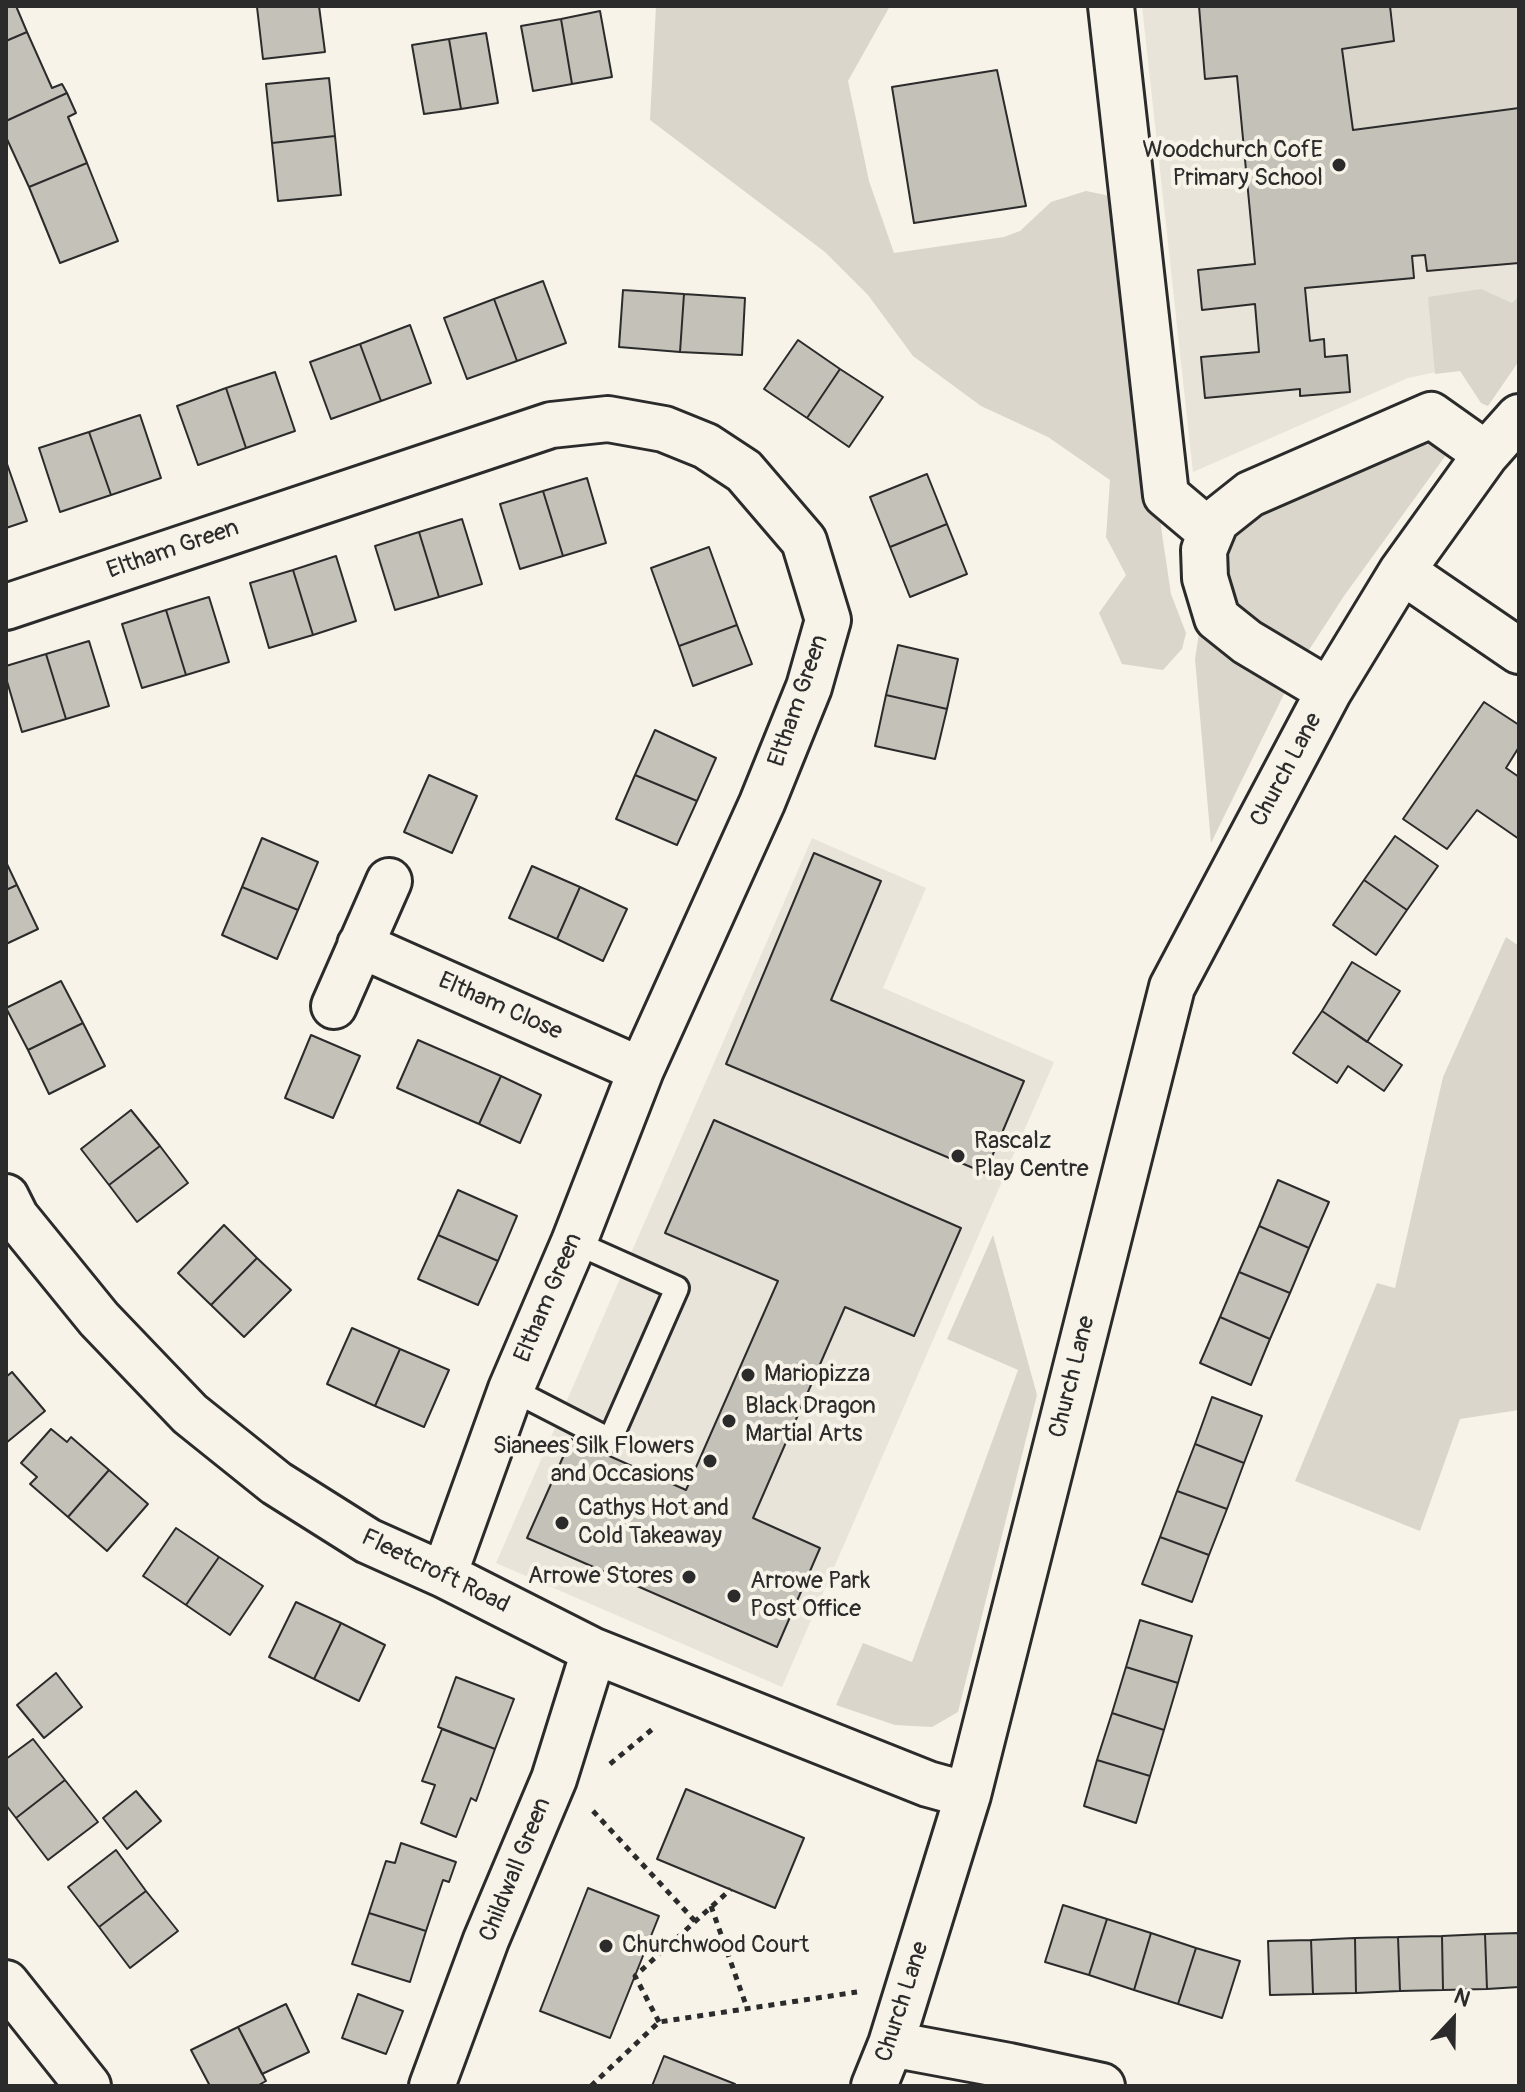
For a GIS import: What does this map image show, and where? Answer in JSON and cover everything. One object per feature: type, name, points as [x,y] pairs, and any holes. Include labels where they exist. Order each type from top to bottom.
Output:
[{"type":"street","points":[[1111,6],[1166,495],[1211,533],[1216,521],[1250,494],[1431,415],[1486,454]]},
{"type":"street","name":"Church Lane","points":[[874,2086],[891,2044],[968,1795],[1172,987],[1329,691],[1402,571],[1486,454],[1519,417]]},
{"type":"street","name":"Eltham Green","points":[[6,607],[551,425],[608,419],[664,429],[706,446],[744,471],[804,541],[828,620],[809,687],[762,803],[641,1070],[574,1242],[511,1389],[444,1575]]},
{"type":"street","name":"Church Lane","points":[[1211,533],[1204,550],[1205,578],[1217,618],[1247,642],[1329,691]]},
{"type":"street","points":[[1402,571],[1519,651]]},
{"type":"street","points":[[334,1006],[389,881]]},
{"type":"street","name":"Eltham Close","points":[[360,945],[641,1070]]},
{"type":"street","name":"Fleetcroft Road","points":[[6,1197],[16,1217],[99,1319],[190,1414],[276,1483],[368,1541],[444,1575],[594,1651],[928,1784],[968,1795]]},
{"type":"street","name":"Childwall Green","points":[[432,2086],[486,1940],[564,1786],[594,1651]]},
{"type":"street","points":[[6,1983],[88,2086]]},
{"type":"street","points":[[891,2044],[1102,2086]]},
{"type":"lane","points":[[511,1389],[610,1440],[677,1288],[574,1242]]},
{"type":"path","points":[[680,1686],[665,1720],[564,1786],[695,1921]]},
{"type":"path","points":[[659,2022],[635,1976],[731,1889]]},
{"type":"path","points":[[711,1906],[747,2008]]},
{"type":"path","points":[[591,2086],[659,2022],[857,1992]]},
{"type":"shaded area","points":[[656,6],[890,6],[848,81],[869,181],[894,253],[1004,237],[1020,231],[1051,202],[1086,191],[1125,199],[1162,534],[1171,594],[1186,633],[1182,649],[1163,670],[1122,664],[1099,613],[1126,575],[1106,537],[1110,480],[1048,437],[981,406],[913,356],[868,295],[825,252],[650,120]]},
{"type":"shaded area","name":"Woodchurch CofE Primary School","points":[[1142,6],[1519,6],[1519,323],[1459,367],[1408,378],[1193,472]]},
{"type":"shaded area","points":[[1390,6],[1519,6],[1519,108],[1353,130],[1342,49],[1394,41]]},
{"type":"shaded area","points":[[1481,289],[1512,303],[1519,296],[1519,361],[1488,406],[1481,403],[1460,371],[1435,374],[1428,297]]},
{"type":"shaded area","points":[[1422,434],[1454,444],[1344,596],[1307,653],[1252,620],[1226,597],[1221,568],[1229,533],[1243,522]]},
{"type":"shaded area","points":[[1199,633],[1286,690],[1211,843],[1195,659]]},
{"type":"shaded area","points":[[812,838],[926,888],[883,988],[1054,1062],[782,1687],[496,1563]]},
{"type":"shaded area","points":[[1506,937],[1519,946],[1519,1410],[1460,1419],[1420,1531],[1295,1481],[1377,1283],[1395,1288],[1443,1077]]},
{"type":"shaded area","points":[[993,1235],[1037,1395],[958,1712],[932,1727],[895,1725],[836,1705],[863,1643],[912,1662],[1018,1370],[947,1339]]},
{"type":"building","points":[[6,6],[16,6],[27,32],[6,41]]},
{"type":"building","points":[[319,6],[325,52],[263,59],[257,7]]},
{"type":"building","points":[[1199,6],[1390,6],[1394,41],[1342,49],[1353,130],[1519,108],[1519,263],[1427,271],[1425,255],[1412,256],[1414,278],[1305,288],[1310,341],[1324,339],[1325,357],[1347,355],[1350,392],[1300,396],[1300,389],[1205,398],[1201,357],[1259,352],[1255,304],[1202,310],[1198,270],[1255,264],[1237,76],[1205,79]]},
{"type":"building","points":[[600,11],[612,77],[572,84],[561,19]]},
{"type":"building","points":[[561,19],[572,84],[533,91],[521,26]]},
{"type":"building","points":[[27,32],[52,88],[62,84],[67,93],[6,121],[6,41]]},
{"type":"building","points":[[486,33],[498,103],[461,109],[449,39]]},
{"type":"building","points":[[449,39],[461,109],[424,114],[412,45]]},
{"type":"building","points":[[997,70],[1026,206],[914,223],[892,87]]},
{"type":"building","points":[[329,78],[335,136],[272,143],[266,84]]},
{"type":"building","points":[[67,93],[76,113],[68,117],[87,163],[29,187],[6,137],[6,121]]},
{"type":"building","points":[[335,136],[341,195],[278,201],[272,143]]},
{"type":"building","points":[[87,163],[118,241],[60,263],[29,187]]},
{"type":"building","points":[[543,281],[566,343],[517,361],[494,299]]},
{"type":"building","points":[[623,290],[684,294],[680,352],[619,347]]},
{"type":"building","points":[[684,294],[745,298],[742,355],[680,352]]},
{"type":"building","points":[[494,299],[517,361],[467,379],[444,318]]},
{"type":"building","points":[[410,325],[431,383],[381,401],[360,344]]},
{"type":"building","points":[[798,340],[840,369],[807,418],[764,389]]},
{"type":"building","points":[[360,344],[381,401],[331,419],[310,362]]},
{"type":"building","points":[[840,369],[883,397],[849,447],[807,418]]},
{"type":"building","points":[[275,372],[295,431],[246,448],[226,388]]},
{"type":"building","points":[[226,388],[246,448],[198,465],[177,406]]},
{"type":"building","points":[[140,415],[161,478],[111,495],[89,432]]},
{"type":"building","points":[[89,432],[111,495],[60,512],[39,448]]},
{"type":"building","points":[[6,461],[27,521],[6,528]]},
{"type":"building","points":[[927,474],[947,524],[890,547],[870,497]]},
{"type":"building","points":[[587,478],[606,543],[563,556],[543,491]]},
{"type":"building","points":[[543,491],[563,556],[520,569],[500,504]]},
{"type":"building","points":[[462,519],[482,584],[439,597],[419,532]]},
{"type":"building","points":[[947,524],[967,574],[910,597],[890,547]]},
{"type":"building","points":[[419,532],[439,597],[395,610],[375,546]]},
{"type":"building","points":[[709,547],[737,625],[679,646],[651,568]]},
{"type":"building","points":[[336,556],[356,621],[313,635],[293,570]]},
{"type":"building","points":[[293,570],[313,635],[269,648],[250,583]]},
{"type":"building","points":[[209,597],[229,662],[186,675],[166,610]]},
{"type":"building","points":[[166,610],[186,675],[142,688],[122,624]]},
{"type":"building","points":[[737,625],[752,664],[693,686],[679,646]]},
{"type":"building","points":[[89,641],[109,706],[66,719],[46,654]]},
{"type":"building","points":[[898,645],[958,659],[947,709],[886,695]]},
{"type":"building","points":[[46,654],[66,719],[22,732],[6,678],[6,666]]},
{"type":"building","points":[[886,695],[947,709],[935,759],[875,746]]},
{"type":"building","points":[[1484,702],[1519,725],[1519,747],[1506,768],[1519,777],[1519,839],[1477,810],[1447,849],[1403,819]]},
{"type":"building","points":[[655,730],[716,758],[697,801],[635,775]]},
{"type":"building","points":[[429,775],[477,796],[452,853],[404,832]]},
{"type":"building","points":[[635,775],[697,801],[677,845],[616,819]]},
{"type":"building","points":[[1395,836],[1438,866],[1407,910],[1364,880]]},
{"type":"building","points":[[262,838],[318,862],[298,910],[242,887]]},
{"type":"building","points":[[814,853],[881,881],[831,1000],[1024,1081],[985,1173],[726,1064]]},
{"type":"building","points":[[6,862],[17,885],[6,890]]},
{"type":"building","points":[[532,866],[580,887],[557,939],[509,918]]},
{"type":"building","points":[[1364,880],[1407,910],[1376,955],[1333,925]]},
{"type":"building","points":[[17,885],[38,929],[6,944],[6,890]]},
{"type":"building","points":[[242,887],[298,910],[277,959],[222,935]]},
{"type":"building","points":[[580,887],[627,909],[603,961],[557,939]]},
{"type":"building","points":[[1352,962],[1400,991],[1367,1042],[1322,1011]]},
{"type":"building","points":[[61,981],[83,1023],[28,1050],[6,1008]]},
{"type":"building","points":[[1322,1011],[1402,1065],[1384,1091],[1348,1066],[1337,1083],[1293,1053]]},
{"type":"building","points":[[83,1023],[105,1066],[49,1094],[28,1050]]},
{"type":"building","points":[[311,1035],[360,1056],[333,1118],[285,1098]]},
{"type":"building","points":[[418,1040],[501,1076],[479,1124],[397,1088]]},
{"type":"building","points":[[501,1076],[541,1095],[520,1143],[479,1124]]},
{"type":"building","points":[[131,1110],[160,1146],[109,1185],[81,1149]]},
{"type":"building","points":[[714,1120],[961,1228],[914,1336],[845,1307],[753,1518],[820,1548],[777,1647],[527,1538],[571,1439],[686,1490],[778,1281],[665,1233]]},
{"type":"building","points":[[160,1146],[188,1183],[137,1222],[109,1185]]},
{"type":"building","points":[[1278,1180],[1329,1202],[1309,1248],[1259,1226]]},
{"type":"building","points":[[458,1190],[517,1216],[498,1261],[438,1235]]},
{"type":"building","points":[[224,1225],[257,1258],[211,1305],[178,1273]]},
{"type":"building","points":[[1259,1226],[1309,1248],[1290,1293],[1239,1272]]},
{"type":"building","points":[[438,1235],[498,1261],[478,1305],[418,1279]]},
{"type":"building","points":[[257,1258],[291,1290],[244,1337],[211,1305]]},
{"type":"building","points":[[1239,1272],[1290,1293],[1270,1339],[1220,1317]]},
{"type":"building","points":[[1220,1317],[1270,1339],[1251,1385],[1200,1363]]},
{"type":"building","points":[[352,1328],[400,1349],[375,1406],[327,1384]]},
{"type":"building","points":[[400,1349],[449,1370],[424,1427],[375,1406]]},
{"type":"building","points":[[12,1372],[45,1411],[6,1443],[6,1377]]},
{"type":"building","points":[[1212,1397],[1262,1416],[1244,1463],[1195,1444]]},
{"type":"building","points":[[51,1429],[67,1442],[71,1437],[109,1470],[68,1517],[30,1484],[37,1477],[21,1463]]},
{"type":"building","points":[[1195,1444],[1244,1463],[1227,1509],[1177,1491]]},
{"type":"building","points":[[109,1470],[148,1504],[107,1551],[68,1517]]},
{"type":"building","points":[[1177,1491],[1227,1509],[1209,1555],[1160,1537]]},
{"type":"building","points":[[176,1528],[219,1557],[186,1605],[143,1576]]},
{"type":"building","points":[[1160,1537],[1209,1555],[1192,1602],[1142,1584]]},
{"type":"building","points":[[219,1557],[263,1586],[230,1635],[186,1605]]},
{"type":"building","points":[[296,1602],[341,1623],[314,1679],[269,1657]]},
{"type":"building","points":[[1140,1620],[1192,1636],[1178,1683],[1126,1667]]},
{"type":"building","points":[[341,1623],[385,1645],[359,1701],[314,1679]]},
{"type":"building","points":[[1126,1667],[1178,1683],[1164,1730],[1112,1713]]},
{"type":"building","points":[[56,1673],[82,1707],[44,1738],[17,1705]]},
{"type":"building","points":[[456,1677],[514,1699],[495,1749],[438,1727]]},
{"type":"building","points":[[1112,1713],[1164,1730],[1150,1776],[1097,1760]]},
{"type":"building","points":[[442,1729],[495,1749],[476,1801],[471,1798],[456,1837],[421,1823],[435,1785],[422,1781]]},
{"type":"building","points":[[33,1739],[65,1780],[16,1818],[6,1805],[6,1759]]},
{"type":"building","points":[[1097,1760],[1150,1776],[1136,1823],[1084,1806]]},
{"type":"building","points":[[65,1780],[98,1822],[48,1860],[16,1818]]},
{"type":"building","name":"Churchwood Court","points":[[686,1789],[804,1838],[775,1908],[657,1859]]},
{"type":"building","points":[[136,1791],[161,1821],[127,1849],[103,1818]]},
{"type":"building","points":[[401,1843],[456,1862],[449,1882],[443,1880],[426,1931],[369,1913],[386,1861],[395,1863]]},
{"type":"building","points":[[116,1850],[146,1891],[99,1927],[68,1887]]},
{"type":"building","name":"Churchwood Court","points":[[588,1888],[659,1916],[610,2038],[540,2011]]},
{"type":"building","points":[[146,1891],[178,1931],[130,1968],[99,1927]]},
{"type":"building","points":[[1063,1905],[1107,1919],[1089,1975],[1045,1962]]},
{"type":"building","points":[[369,1913],[426,1931],[410,1982],[352,1964]]},
{"type":"building","points":[[1107,1919],[1151,1933],[1134,1990],[1089,1975]]},
{"type":"building","points":[[1151,1933],[1196,1948],[1178,2004],[1134,1990]]},
{"type":"building","points":[[1519,1933],[1519,1987],[1487,1989],[1485,1934]]},
{"type":"building","points":[[1485,1934],[1487,1989],[1443,1990],[1442,1936]]},
{"type":"building","points":[[1442,1936],[1443,1990],[1400,1991],[1398,1937]]},
{"type":"building","points":[[1398,1937],[1400,1991],[1356,1993],[1355,1938]]},
{"type":"building","points":[[1355,1938],[1356,1993],[1313,1994],[1311,1940]]},
{"type":"building","points":[[1311,1940],[1313,1994],[1270,1995],[1268,1941]]},
{"type":"building","points":[[1196,1948],[1240,1961],[1222,2018],[1178,2004]]},
{"type":"building","points":[[358,1994],[403,2011],[386,2054],[342,2038]]},
{"type":"building","points":[[286,2004],[309,2052],[262,2074],[238,2027]]},
{"type":"building","points":[[238,2027],[266,2081],[257,2086],[210,2086],[191,2050]]},
{"type":"building","points":[[664,2056],[735,2084],[652,2086]]},
{"type":"place","name":"Woodchurch CofE Primary School","points":[[1339,165]]},
{"type":"place","name":"Rascalz Play Centre","points":[[958,1156]]},
{"type":"place","name":"Mariopizza","points":[[748,1375]]},
{"type":"place","name":"Black Dragon Martial Arts","points":[[729,1421]]},
{"type":"place","name":"Sianees Silk Flowers and Occasions","points":[[710,1461]]},
{"type":"place","name":"Cathys Hot and Cold Takeaway","points":[[562,1523]]},
{"type":"place","name":"Arrowe Stores","points":[[689,1577]]},
{"type":"place","name":"Arrowe Park Post Office","points":[[734,1596]]},
{"type":"place","name":"Churchwood Court","points":[[606,1946]]}]
